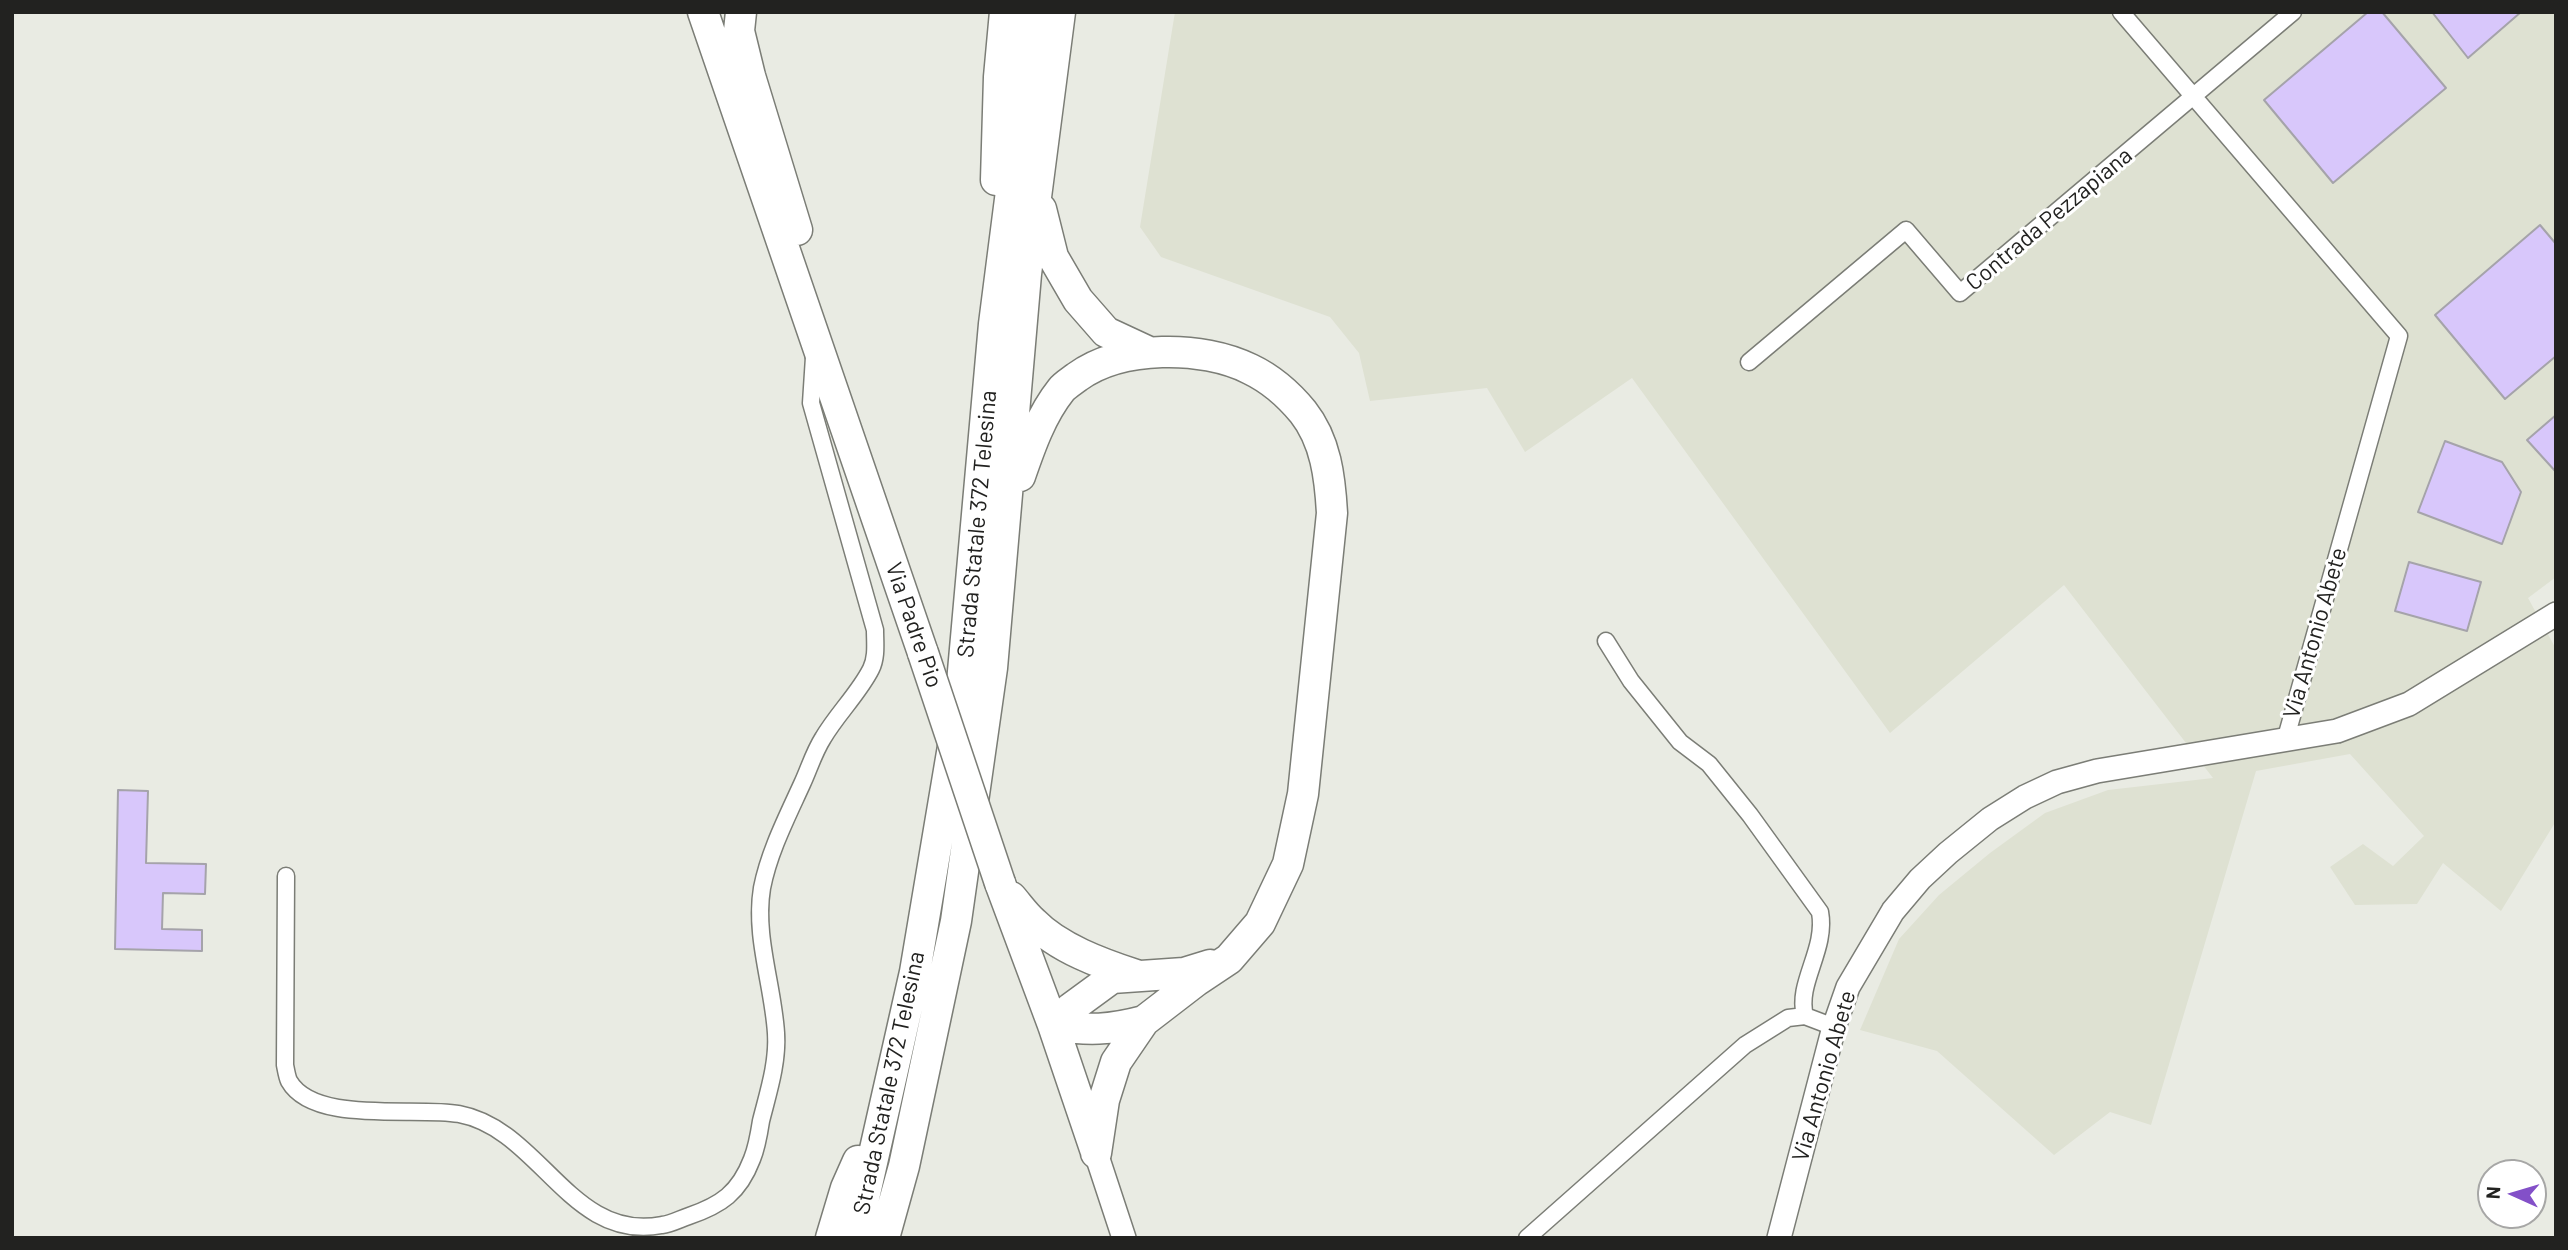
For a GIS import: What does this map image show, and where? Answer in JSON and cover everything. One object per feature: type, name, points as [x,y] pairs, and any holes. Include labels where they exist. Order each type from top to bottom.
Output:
[{"type":"highway","name":"Via Padre Pio","points":[[703,12],[1000,883],[1053,1025],[1096,1153]]},
{"type":"highway","points":[[741,12],[739,31],[750,76],[797,225],[803,304]]},
{"type":"highway","points":[[994,324],[999,77],[1005,12]]},
{"type":"highway","name":"Strada Statale 372 Telesina","points":[[855,1238],[915,972],[960,705],[994,324],[1034,12]]},
{"type":"highway","name":"Strada Statale 372 Telesina","points":[[884,1238],[907,1153],[956,921],[992,668],[1026,274],[1060,12]]},
{"type":"highway","points":[[1038,194],[1053,257],[1078,300],[1106,332],[1149,352]]},
{"type":"highway","points":[[1005,520],[1032,441],[1062,389],[1088,369],[1117,357],[1149,352],[1217,357],[1250,369],[1280,388],[1305,414],[1321,444],[1330,478],[1332,513],[1303,794],[1288,863],[1260,923],[1229,959],[1144,1021],[1116,1062],[1104,1100],[1096,1153]]},
{"type":"highway","points":[[1000,883],[1034,924],[1061,942],[1101,964],[1140,976]]},
{"type":"highway","points":[[1053,1025],[1112,978],[1184,972],[1229,959]]},
{"type":"highway","points":[[1053,1025],[1082,1030],[1119,1027],[1144,1021]]},
{"type":"highway","points":[[831,1238],[846,1188],[887,1097]]},
{"type":"main road","points":[[2285,741],[2337,731],[2409,704],[2556,614]]},
{"type":"main road","name":"Via Antonio Abete","points":[[1779,1238],[1834,1027],[1848,986],[1893,911],[1920,879],[1990,819],[2025,797],[2057,782],[2097,771],[2285,741]]},
{"type":"main road","name":"Via Padre Pio","points":[[1096,1153],[1124,1238]]},
{"type":"street","name":"Via Antonio Abete","points":[[2121,12],[2399,337],[2285,741]]},
{"type":"street","name":"Contrada Pezzapiana","points":[[1749,362],[1906,230],[1960,293],[2294,12]]},
{"type":"street","points":[[286,876],[285,1065],[289,1082],[309,1099],[327,1106],[351,1110],[446,1111],[476,1117],[505,1134],[580,1205],[605,1220],[633,1227],[663,1226],[716,1207],[739,1186],[753,1159],[775,1063],[776,1034],[761,925],[762,888],[777,840],[822,739],[871,668],[875,652],[875,630],[811,403],[815,338]]},
{"type":"street","points":[[1606,641],[1631,681],[1680,742],[1709,764],[1821,912],[1823,928],[1802,1003],[1805,1016]]},
{"type":"street","points":[[1527,1238],[1745,1045],[1788,1018],[1805,1016],[1834,1027]]},
{"type":"shaded area","points":[[1175,12],[2556,12],[2556,577],[2528,598],[2556,649],[2556,821],[2501,911],[2443,863],[2417,904],[2355,905],[2330,867],[2363,844],[2393,866],[2424,836],[2350,754],[2256,771],[2151,1125],[2110,1112],[2054,1155],[1937,1051],[1860,1030],[1899,939],[1939,895],[2045,813],[2108,790],[2213,778],[2064,585],[1890,733],[1632,378],[1525,452],[1487,388],[1370,401],[1359,353],[1330,317],[1161,257],[1140,227]]},
{"type":"building","points":[[2368,12],[2382,12],[2446,88],[2333,183],[2264,100]]},
{"type":"building","points":[[2432,12],[2521,12],[2468,58]]},
{"type":"building","points":[[2540,225],[2556,244],[2556,356],[2505,399],[2435,315]]},
{"type":"building","points":[[2556,415],[2556,472],[2527,440]]},
{"type":"building","points":[[2445,441],[2502,462],[2521,492],[2502,544],[2418,512]]},
{"type":"building","points":[[2409,562],[2481,582],[2467,631],[2395,611]]},
{"type":"building","points":[[118,790],[148,791],[146,863],[206,864],[205,894],[163,893],[162,929],[202,930],[202,951],[115,949]]}]
